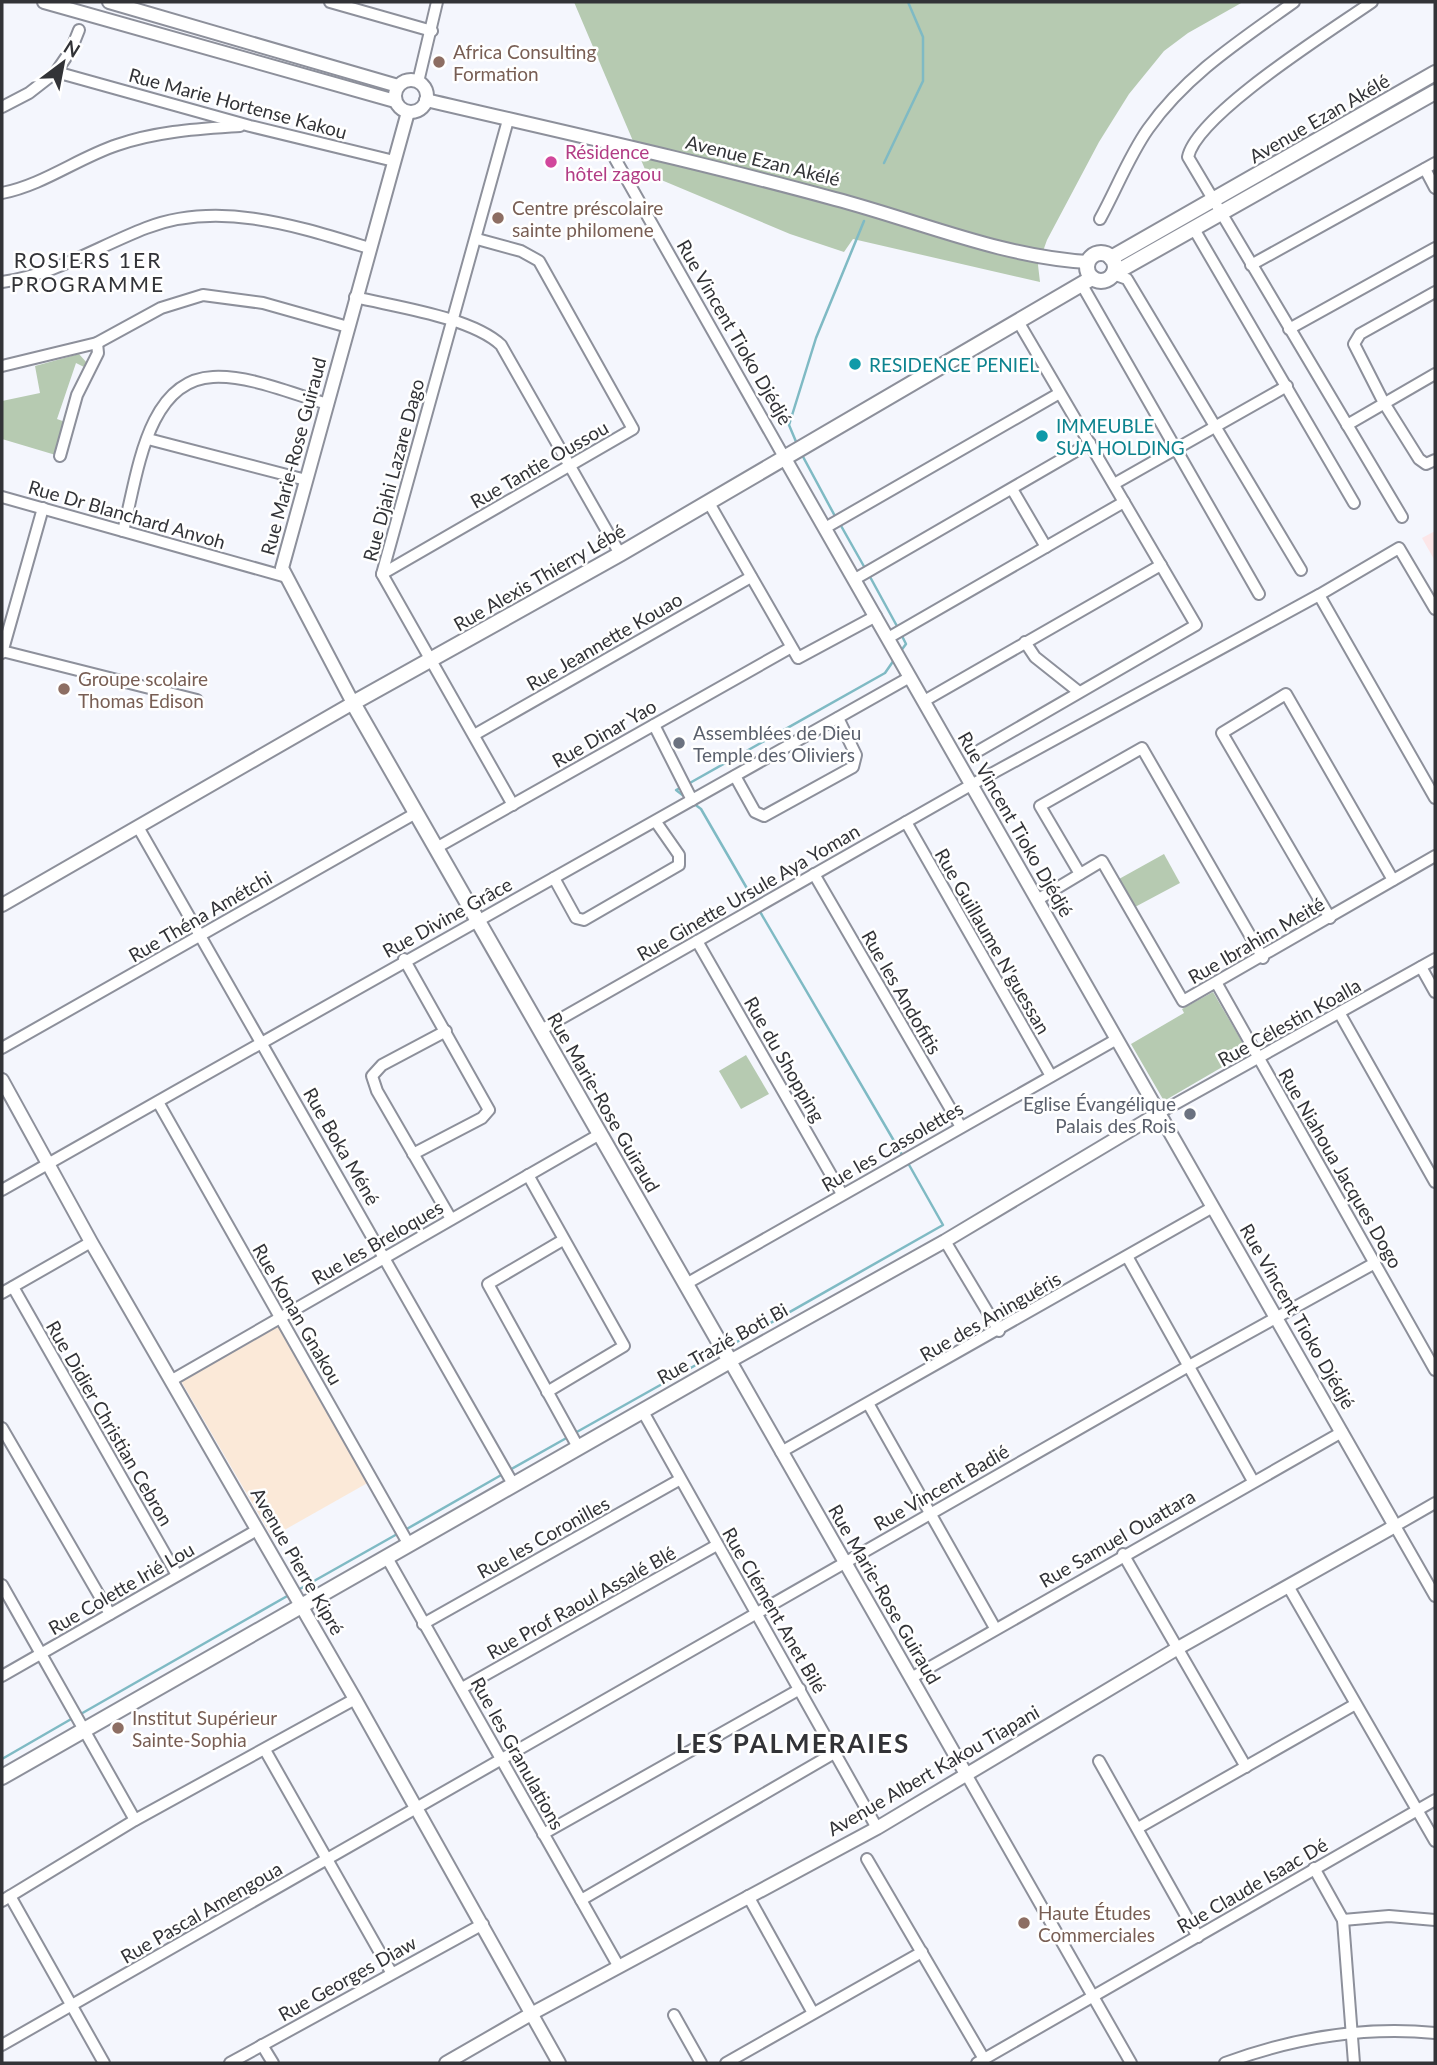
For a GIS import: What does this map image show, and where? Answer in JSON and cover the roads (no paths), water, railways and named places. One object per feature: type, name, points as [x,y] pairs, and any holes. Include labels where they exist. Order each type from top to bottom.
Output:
[{"type":"main road","name":"Avenue Ezan Akélé","points":[[1113,274],[1194,229],[1216,208],[1435,74]]},
{"type":"main road","name":"Avenue Ezan Akélé","points":[[1111,258],[1216,208],[1435,92]]},
{"type":"main road","points":[[1098,253],[1111,258],[1115,266],[1113,274],[1102,281],[1087,281],[1088,262],[1098,253]]},
{"type":"main road","name":"Rue Alexis Thierry Lébé","points":[[353,703],[709,503],[1087,281]]},
{"type":"main road","name":"Rue Marie-Rose Guiraud","points":[[353,703],[730,1361]]},
{"type":"main road","name":"Rue Trazié Boti Bi","points":[[2,1777],[730,1361]]},
{"type":"street","points":[[44,2],[395,101],[408,113],[421,109],[426,100],[426,92],[418,82],[406,81],[398,86],[395,101]]},
{"type":"street","points":[[108,2],[398,86]]},
{"type":"street","points":[[330,2],[432,31]]},
{"type":"street","points":[[418,82],[437,2]]},
{"type":"street","points":[[1100,219],[1147,130],[1171,100],[1206,65],[1294,2]]},
{"type":"street","points":[[1372,2],[1234,101],[1199,136],[1190,148],[1188,157],[1402,517]]},
{"type":"street","points":[[2,107],[29,93],[56,72],[71,50],[79,30]]},
{"type":"street","name":"Rue Marie Hortense Kakou","points":[[56,72],[250,126],[394,161]]},
{"type":"street","name":"Avenue Ezan Akélé","points":[[426,100],[838,199],[1001,248],[1088,262]]},
{"type":"street","name":"Rue Marie-Rose Guiraud","points":[[353,703],[283,576],[282,565],[408,113]]},
{"type":"street","name":"Rue Djahi Lazare Dago","points":[[508,120],[382,573],[513,805]]},
{"type":"street","points":[[2,193],[36,182],[115,146],[148,136],[186,129],[250,126]]},
{"type":"street","name":"Rue Vincent Tioko Djédjé","points":[[605,141],[971,785],[1041,898],[1159,1114],[1395,1526]]},
{"type":"street","points":[[1251,265],[1435,163]]},
{"type":"street","points":[[1424,169],[1435,188]]},
{"type":"street","points":[[2,282],[50,271],[120,239],[178,218],[234,216],[271,221],[369,248]]},
{"type":"street","points":[[1194,229],[1354,503]]},
{"type":"street","name":"Rue Tantie Oussou","points":[[382,573],[630,433],[633,424],[539,261],[522,251],[477,239]]},
{"type":"street","points":[[1289,329],[1435,248]]},
{"type":"street","points":[[1113,274],[1127,279],[1301,570]]},
{"type":"street","points":[[1087,281],[1175,449],[1259,594]]},
{"type":"street","points":[[1435,292],[1360,334],[1354,341],[1384,403],[1419,459],[1426,464],[1435,460]]},
{"type":"street","points":[[2,366],[97,343],[161,307],[203,295],[263,303],[348,327]]},
{"type":"street","points":[[355,297],[452,322],[490,335],[501,345],[573,465],[620,554]]},
{"type":"street","points":[[980,750],[1196,625],[1090,443],[1058,394],[1019,323]]},
{"type":"street","points":[[60,456],[77,395],[98,353],[97,343]]},
{"type":"street","points":[[1347,425],[1435,374]]},
{"type":"street","points":[[123,531],[148,439],[163,403],[176,390],[195,380],[214,377],[241,380],[328,404]]},
{"type":"street","points":[[1114,484],[1287,386]]},
{"type":"street","points":[[825,528],[1058,394]]},
{"type":"street","points":[[148,439],[306,480]]},
{"type":"street","points":[[855,579],[1090,443]]},
{"type":"street","points":[[1012,488],[1046,547]]},
{"type":"street","name":"Rue Dr Blanchard Anvoh","points":[[2,497],[283,576]]},
{"type":"street","points":[[888,638],[1124,502]]},
{"type":"street","points":[[709,503],[796,657],[802,657],[876,616]]},
{"type":"street","points":[[43,508],[2,652],[197,699]]},
{"type":"street","name":"Rue Ginette Ursule Aya Yoman","points":[[541,1030],[971,785],[1399,548],[1435,609]]},
{"type":"street","points":[[924,701],[1161,565]]},
{"type":"street","name":"Rue Jeannette Kouao","points":[[474,735],[751,577]]},
{"type":"street","points":[[1318,595],[1435,798]]},
{"type":"street","points":[[1025,642],[1035,657],[1079,692]]},
{"type":"street","name":"Rue Dinar Yao","points":[[436,848],[790,648]]},
{"type":"street","name":"Rue Divine Grâce","points":[[2,1190],[404,959],[478,922],[910,677]]},
{"type":"street","points":[[1330,918],[1222,733],[1286,694],[1393,880]]},
{"type":"street","name":"Rue Alexis Thierry Lébé","points":[[2,905],[353,703]]},
{"type":"street","points":[[734,776],[755,812],[764,816],[853,767],[856,755],[838,718]]},
{"type":"street","points":[[654,725],[692,800]]},
{"type":"street","points":[[1080,874],[1040,806],[1142,748],[1263,958]]},
{"type":"street","name":"Rue Théna Amétchi","points":[[2,1048],[416,813]]},
{"type":"street","points":[[554,878],[573,916],[584,920],[679,865],[679,855],[656,822]]},
{"type":"street","name":"Rue Guillaume N'guessan","points":[[906,822],[1051,1076]]},
{"type":"street","name":"Rue Boka Méné","points":[[138,827],[263,1041],[513,1484]]},
{"type":"street","name":"Rue Ibrahim Meité","points":[[1041,898],[1102,861],[1183,1001],[1263,958],[1435,856]]},
{"type":"street","name":"Rue les Andofitis","points":[[814,874],[961,1127]]},
{"type":"street","name":"Rue du Shopping","points":[[697,940],[842,1194]]},
{"type":"street","points":[[404,959],[489,1110],[482,1118],[413,1154]]},
{"type":"street","name":"Rue Célestin Koalla","points":[[1159,1114],[1435,959]]},
{"type":"street","points":[[1421,967],[1435,992]]},
{"type":"street","name":"Rue Niahoua Jacques Dogo","points":[[1217,984],[1376,1264],[1430,1350],[1435,1370]]},
{"type":"street","points":[[1340,1014],[1435,1182]]},
{"type":"street","points":[[446,1031],[382,1065],[372,1076],[451,1219]]},
{"type":"street","name":"Rue les Cassolettes","points":[[685,1284],[1117,1039]]},
{"type":"street","name":"Avenue Pierre Kipré","points":[[2,1080],[91,1242],[418,1808],[559,2063]]},
{"type":"street","name":"Rue Konan Gnakou","points":[[158,1102],[408,1544]]},
{"type":"street","name":"Rue Trazié Boti Bi","points":[[730,1361],[945,1241],[1159,1114]]},
{"type":"street","name":"Rue les Breloques","points":[[172,1380],[600,1134]]},
{"type":"street","points":[[528,1175],[624,1346],[547,1392]]},
{"type":"street","name":"Rue des Aninguéris","points":[[781,1452],[869,1405],[1213,1207]]},
{"type":"street","points":[[564,1240],[488,1284],[578,1447]]},
{"type":"street","points":[[945,1241],[999,1331]]},
{"type":"street","points":[[2,1293],[91,1242]]},
{"type":"street","points":[[1128,1258],[1253,1481]]},
{"type":"street","name":"Rue Vincent Badié","points":[[418,1808],[1187,1367],[1376,1264]]},
{"type":"street","name":"Rue Didier Christian Cebron","points":[[13,1287],[177,1576]]},
{"type":"street","name":"Rue Marie-Rose Guiraud","points":[[730,1361],[1131,2063]]},
{"type":"street","points":[[869,1405],[995,1628]]},
{"type":"street","name":"Rue Clément Anet Bilé","points":[[642,1410],[877,1828]]},
{"type":"street","points":[[2,1428],[110,1614]]},
{"type":"street","name":"Rue Samuel Ouattara","points":[[911,1678],[1123,1554],[1342,1432]]},
{"type":"street","name":"Rue les Coronilles","points":[[423,1624],[679,1480]]},
{"type":"street","name":"Avenue Albert Kakou Tiapani","points":[[446,2063],[466,2058],[531,2014],[877,1828],[1178,1648],[1435,1503]]},
{"type":"street","points":[[1395,1526],[1435,1596]]},
{"type":"street","name":"Rue Colette Irié Lou","points":[[2,1676],[257,1530]]},
{"type":"street","name":"Rue Prof Raoul Assalé Blé","points":[[462,1688],[717,1545]]},
{"type":"street","points":[[1123,1554],[1246,1768]]},
{"type":"street","name":"Rue les Granulations","points":[[386,1556],[619,1967]]},
{"type":"street","points":[[2,1585],[135,1820]]},
{"type":"street","points":[[1288,1586],[1354,1705],[1435,1841]]},
{"type":"street","points":[[543,1834],[800,1689]]},
{"type":"street","points":[[104,2063],[73,2006],[6,1899],[135,1820],[355,1699]]},
{"type":"street","points":[[1138,1828],[1354,1705]]},
{"type":"street","points":[[265,1749],[391,1972]]},
{"type":"street","points":[[581,1900],[836,1752]]},
{"type":"street","points":[[1098,1761],[1198,1937]]},
{"type":"street","name":"Rue Claude Isaac Dé","points":[[980,2061],[1435,1800]]},
{"type":"street","name":"Rue Pascal Amengoua","points":[[2,2045],[418,1808]]},
{"type":"street","points":[[867,1859],[922,1952],[980,2061]]},
{"type":"street","points":[[1314,1868],[1343,1920],[1354,2063]]},
{"type":"street","points":[[748,1896],[813,2013]]},
{"type":"street","points":[[1343,1920],[1389,1916],[1435,1920]]},
{"type":"street","name":"Rue Georges Diaw","points":[[230,2063],[391,1972],[483,1924]]},
{"type":"street","points":[[726,2063],[922,1952]]},
{"type":"street","points":[[674,2015],[701,2063]]},
{"type":"street","points":[[1225,2063],[1269,2049],[1351,2031],[1435,2034]]},
{"type":"street","points":[[262,2045],[273,2063]]},
{"type":"waterway","points":[[884,163],[923,81],[923,37],[908,2]]},
{"type":"waterway","points":[[797,444],[789,425],[816,338],[864,221]]},
{"type":"waterway","points":[[801,453],[836,518]]},
{"type":"waterway","points":[[840,524],[866,570]]},
{"type":"waterway","points":[[869,575],[898,628]]},
{"type":"waterway","points":[[900,652],[906,644],[901,634]]},
{"type":"waterway","points":[[688,784],[885,673],[894,660]]},
{"type":"waterway","points":[[682,787],[676,790],[685,797]]},
{"type":"waterway","points":[[693,803],[701,809],[756,904]]},
{"type":"waterway","points":[[759,910],[904,1158]]},
{"type":"waterway","points":[[728,1347],[943,1225],[908,1163]]},
{"type":"waterway","points":[[575,1433],[719,1352]]},
{"type":"waterway","points":[[508,1471],[570,1436]]},
{"type":"waterway","points":[[405,1530],[503,1474]]},
{"type":"waterway","points":[[298,1590],[399,1533]]},
{"type":"waterway","points":[[79,1715],[289,1595]]},
{"type":"waterway","points":[[2,1759],[73,1718]]},
{"type":"place","name":"Africa Consulting Formation","points":[[439,62]]},
{"type":"place","name":"Résidence hôtel zagou","points":[[551,162]]},
{"type":"place","name":"Centre préscolaire sainte philomene","points":[[498,218]]},
{"type":"place","name":"RESIDENCE PENIEL","points":[[855,364]]},
{"type":"place","name":"IMMEUBLE SUA HOLDING","points":[[1042,436]]},
{"type":"place","name":"Groupe scolaire Thomas Edison","points":[[64,689]]},
{"type":"place","name":"Assemblées de Dieu Temple des Oliviers","points":[[679,743]]},
{"type":"place","name":"Eglise Évangélique Palais des Rois","points":[[1190,1114]]},
{"type":"place","name":"Institut Supérieur Sainte-Sophia","points":[[118,1728]]},
{"type":"place","name":"Haute Études Commerciales","points":[[1024,1923]]},
{"type":"district","name":"ROSIERS 1ER PROGRAMME","points":[[88,271]]},
{"type":"district","name":"LES PALMERAIES","points":[[793,1743]]}]
